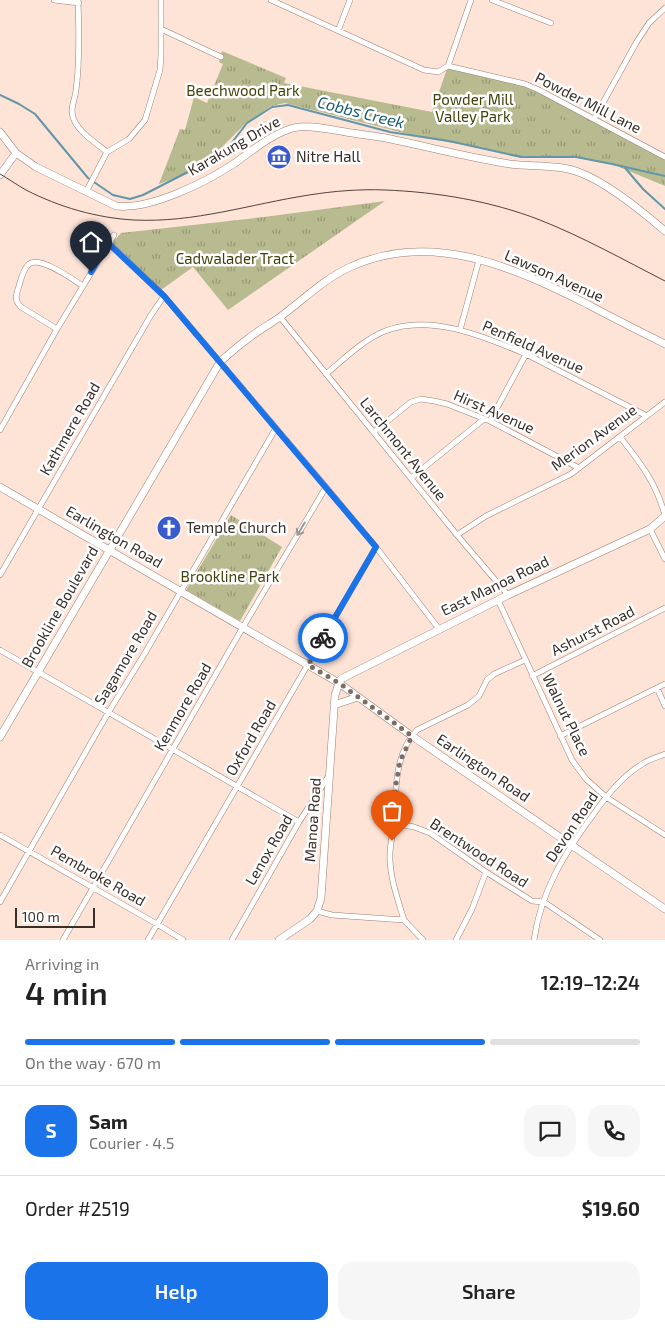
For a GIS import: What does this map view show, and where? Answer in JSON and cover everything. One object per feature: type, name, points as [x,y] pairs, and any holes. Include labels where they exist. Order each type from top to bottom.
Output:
[{"type":"street","points":[[54,0],[78,2],[78,76],[71,109],[74,121],[83,132],[107,152]]},
{"type":"street","points":[[88,190],[107,152],[129,139],[145,120],[160,70],[161,0]]},
{"type":"street","points":[[272,0],[424,70],[438,72],[448,66],[471,0]]},
{"type":"street","points":[[338,31],[350,0]]},
{"type":"street","points":[[492,0],[551,23]]},
{"type":"street","points":[[594,119],[649,23],[665,8]]},
{"type":"street","points":[[658,14],[665,18]]},
{"type":"street","points":[[161,29],[221,57]]},
{"type":"street","name":"Powder Mill Lane","points":[[448,66],[525,84],[665,157]]},
{"type":"street","name":"Karakung Drive","points":[[0,132],[16,153],[36,167],[88,190],[116,206],[137,206],[162,199],[195,186],[232,165],[278,133],[296,127],[318,128],[393,139],[506,163],[580,173],[622,197],[665,231]]},
{"type":"street","points":[[0,175],[16,153]]},
{"type":"street","points":[[0,430],[56,329],[114,235]]},
{"type":"street","points":[[108,243],[164,296],[376,547],[439,629]]},
{"type":"street","name":"Lawson Avenue","points":[[220,362],[248,338],[280,317],[328,279],[366,261],[419,252],[442,252],[479,260],[518,272],[665,344]]},
{"type":"street","points":[[460,330],[479,260]]},
{"type":"street","points":[[56,329],[16,302],[16,295],[23,272],[29,264],[35,262],[47,264],[83,286]]},
{"type":"street","name":"Kathmere Road","points":[[0,575],[151,315],[164,296]]},
{"type":"street","name":"Larchmont Avenue","points":[[280,317],[508,595]]},
{"type":"street","name":"Penfield Avenue","points":[[326,374],[375,336],[386,331],[415,325],[431,325],[460,330],[526,354],[647,416]]},
{"type":"street","points":[[411,478],[487,420],[526,354]]},
{"type":"street","name":"Brookline Boulevard","points":[[0,737],[220,362]]},
{"type":"street","name":"Hirst Avenue","points":[[374,432],[411,402],[421,399],[447,404],[487,420],[579,468]]},
{"type":"street","name":"Merion Avenue","points":[[457,535],[486,516],[571,474],[665,402]]},
{"type":"street","name":"Sagamore Road","points":[[0,902],[108,713],[276,428]]},
{"type":"street","points":[[620,437],[639,460],[653,483],[661,500],[665,516]]},
{"type":"street","name":"Earlington Road","points":[[0,487],[339,683],[412,736],[665,909]]},
{"type":"street","name":"Kenmore Road","points":[[63,940],[326,487]]},
{"type":"street","name":"East Manoa Road","points":[[339,683],[346,676],[439,629],[650,529],[665,516]]},
{"type":"street","points":[[650,529],[665,559]]},
{"type":"street","name":"Oxford Road","points":[[148,940],[376,547]]},
{"type":"street","name":"Walnut Place","points":[[498,600],[572,760],[586,779],[606,796],[665,835]]},
{"type":"street","name":"Ashurst Road","points":[[532,676],[665,608]]},
{"type":"street","points":[[0,650],[299,822]]},
{"type":"street","points":[[423,940],[404,920],[393,884],[390,859],[396,784],[400,761],[417,730],[468,705],[479,696],[487,680],[494,674],[525,660]]},
{"type":"street","name":"Manoa Road","points":[[317,911],[322,891],[334,705],[339,683]]},
{"type":"street","points":[[560,736],[665,684]]},
{"type":"street","points":[[657,688],[665,706]]},
{"type":"street","points":[[334,705],[358,697]]},
{"type":"street","name":"Devon Road","points":[[534,940],[536,928],[553,877],[571,845],[606,796],[630,773],[644,763],[665,754]]},
{"type":"street","name":"Lenox Road","points":[[232,940],[299,822],[330,774]]},
{"type":"street","name":"Brentwood Road","points":[[394,823],[430,833],[532,901],[544,902],[600,940]]},
{"type":"street","name":"Pembroke Road","points":[[0,835],[183,940]]},
{"type":"street","points":[[456,940],[472,909],[486,872]]},
{"type":"street","points":[[278,940],[310,919],[317,911],[332,915],[404,920]]},
{"type":"green space","name":"Powder Mill Valley Park","points":[[222,51],[286,78],[284,83],[432,112],[448,66],[525,84],[665,157],[665,186],[612,164],[576,157],[521,157],[424,138],[285,103],[271,106],[246,123],[200,169],[159,184],[180,129],[185,130],[194,97],[207,103],[223,64],[219,62]]},
{"type":"green space","points":[[546,113],[569,122],[564,134],[541,124]]},
{"type":"green space","name":"Cadwalader Tract","points":[[385,201],[228,310],[193,267],[161,290],[112,243],[121,233]]},
{"type":"green space","name":"Brookline Park","points":[[231,515],[282,547],[240,621],[186,590]]},
{"type":"waterway","name":"Cobbs Creek","points":[[0,95],[35,114],[88,178],[113,195],[130,199],[143,195],[223,154],[247,123],[272,107],[288,105],[390,132],[449,141],[521,157],[576,157],[665,176]]},
{"type":"waterway","name":"Cobbs Creek","points":[[626,169],[643,189],[665,209]]},
{"type":"tram line","points":[[0,174],[26,190],[52,202],[92,214],[134,220],[178,219],[200,216],[328,192],[385,190],[444,195],[483,203],[540,220],[588,241],[665,281]]},
{"type":"way so far","points":[[323,638],[308,665],[339,683],[412,736],[400,761],[396,784],[392,841]]},
{"type":"place","name":"Nitre Hall","points":[[279,157]]},
{"type":"place","name":"Temple Church","points":[[169,528]]},
{"type":"route","points":[[91,272],[108,243],[164,296],[376,547],[323,638]]},
{"type":"park label","name":"Beechwood Park","points":[[243,91]]}]
